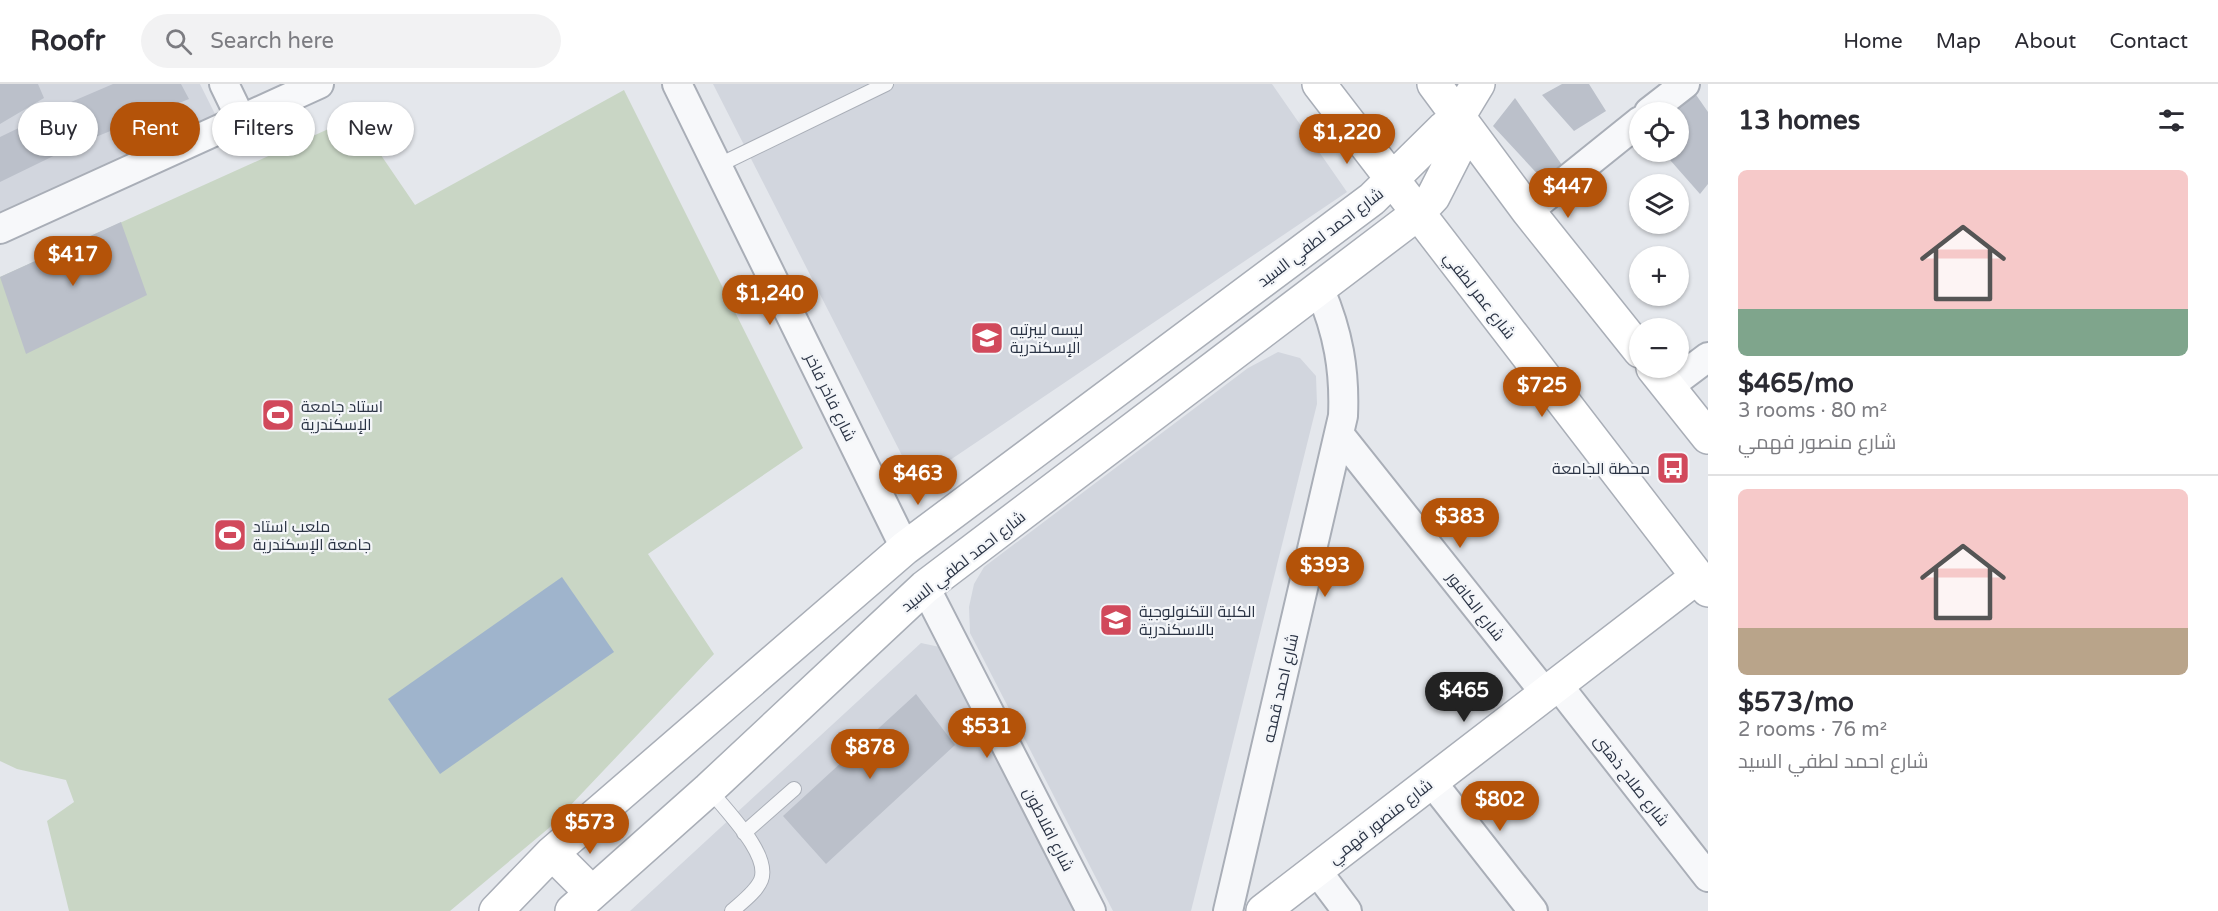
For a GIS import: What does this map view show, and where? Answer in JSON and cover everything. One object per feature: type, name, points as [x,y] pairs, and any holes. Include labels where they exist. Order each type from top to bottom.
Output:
[{"type":"main road","name":"شارع عمر لطفي","points":[[1319,84],[1425,206],[1703,583]]},
{"type":"main road","points":[[1434,84],[1453,132],[1528,211],[1629,337]]},
{"type":"main road","points":[[1453,132],[1478,84]]},
{"type":"main road","name":"شارع احمد لطفي السيد","points":[[496,911],[552,854],[905,548],[1372,199],[1398,175],[1453,132]]},
{"type":"main road","name":"شارع احمد لطفي السيد","points":[[582,902],[709,789],[925,587],[1320,290],[1425,206],[1453,132]]},
{"type":"main road","points":[[1661,378],[1708,438]]},
{"type":"main road","points":[[905,548],[925,587]]},
{"type":"main road","name":"شارع منصور فهمي","points":[[1263,911],[1551,689],[1703,583]]},
{"type":"main road","points":[[552,854],[582,902]]},
{"type":"street","points":[[224,84],[233,102]]},
{"type":"street","points":[[279,102],[319,84]]},
{"type":"street","name":"شارع فاخر فاخر","points":[[677,84],[905,548]]},
{"type":"street","points":[[1662,102],[1684,84]]},
{"type":"street","points":[[1528,211],[1629,130]]},
{"type":"street","points":[[0,229],[212,132]]},
{"type":"street","name":"شارع احمد قمحه","points":[[1228,911],[1340,434],[1344,384],[1341,352],[1333,320],[1320,290]]},
{"type":"street","points":[[1689,365],[1708,357]]},
{"type":"street","name":"شارع الكافور","points":[[1340,434],[1551,689]]},
{"type":"street","name":"شارع افلاطون","points":[[925,587],[1091,911]]},
{"type":"street","name":"شارع صلاح ذهنى","points":[[1551,689],[1708,877]]},
{"type":"street","points":[[1431,781],[1533,911]]},
{"type":"street","points":[[1317,871],[1347,911]]},
{"type":"lane","points":[[717,166],[886,84]]},
{"type":"lane","points":[[709,789],[757,849],[764,869],[760,882],[732,911]]},
{"type":"lane","points":[[744,833],[794,789]]},
{"type":"shaded area","points":[[0,84],[200,84],[212,108],[212,118],[200,124],[200,102],[110,102],[110,156],[131,156],[0,218]]},
{"type":"shaded area","name":"ليسه ليبرتيه الإسكندرية","points":[[713,84],[1272,84],[1347,192],[916,483]]},
{"type":"shaded area","name":"الكلية التكنولوجية بالاسكندرية","points":[[1278,352],[1300,358],[1316,376],[1317,404],[1191,911],[1113,911],[970,633],[969,607],[974,584],[984,567],[1248,368]]},
{"type":"shaded area","points":[[921,643],[949,649],[1083,911],[630,911]]},
{"type":"green space","name":"استاد جامعة الإسكندرية","points":[[624,90],[803,448],[648,554],[714,654],[549,828],[450,911],[69,911],[47,821],[74,802],[66,780],[17,769],[0,761],[0,277],[268,156],[315,156],[315,135],[327,130],[327,156],[382,156],[415,205]]},
{"type":"water","points":[[562,577],[614,652],[440,774],[388,699]]},
{"type":"building","points":[[0,84],[38,84],[44,98],[37,102],[18,102],[18,113],[0,124]]},
{"type":"building","points":[[113,84],[181,84],[189,99],[182,102],[110,102],[110,131],[98,136],[98,102],[71,102]]},
{"type":"building","points":[[1562,84],[1589,84],[1606,111],[1574,131],[1542,95]]},
{"type":"building","points":[[1692,89],[1708,112],[1708,184],[1700,194],[1689,182],[1689,174],[1682,174],[1672,162],[1689,162],[1689,102],[1676,102]]},
{"type":"building","points":[[1515,98],[1562,165],[1544,181],[1493,126]]},
{"type":"building","points":[[18,128],[18,156],[53,156],[0,182],[0,137]]},
{"type":"building","points":[[121,222],[147,295],[26,354],[0,277]]},
{"type":"building","points":[[916,694],[955,745],[826,864],[783,816]]},
{"type":"place","name":"ليسه ليبرتيه الإسكندرية","points":[[987,338]]},
{"type":"place","name":"استاد جامعة الإسكندرية","points":[[278,415]]},
{"type":"place","name":"محطة الجامعة","points":[[1673,468]]},
{"type":"place","name":"ملعب استاد جامعة الإسكندرية","points":[[230,535]]},
{"type":"place","name":"الكلية التكنولوجية بالاسكندرية","points":[[1116,620]]}]
